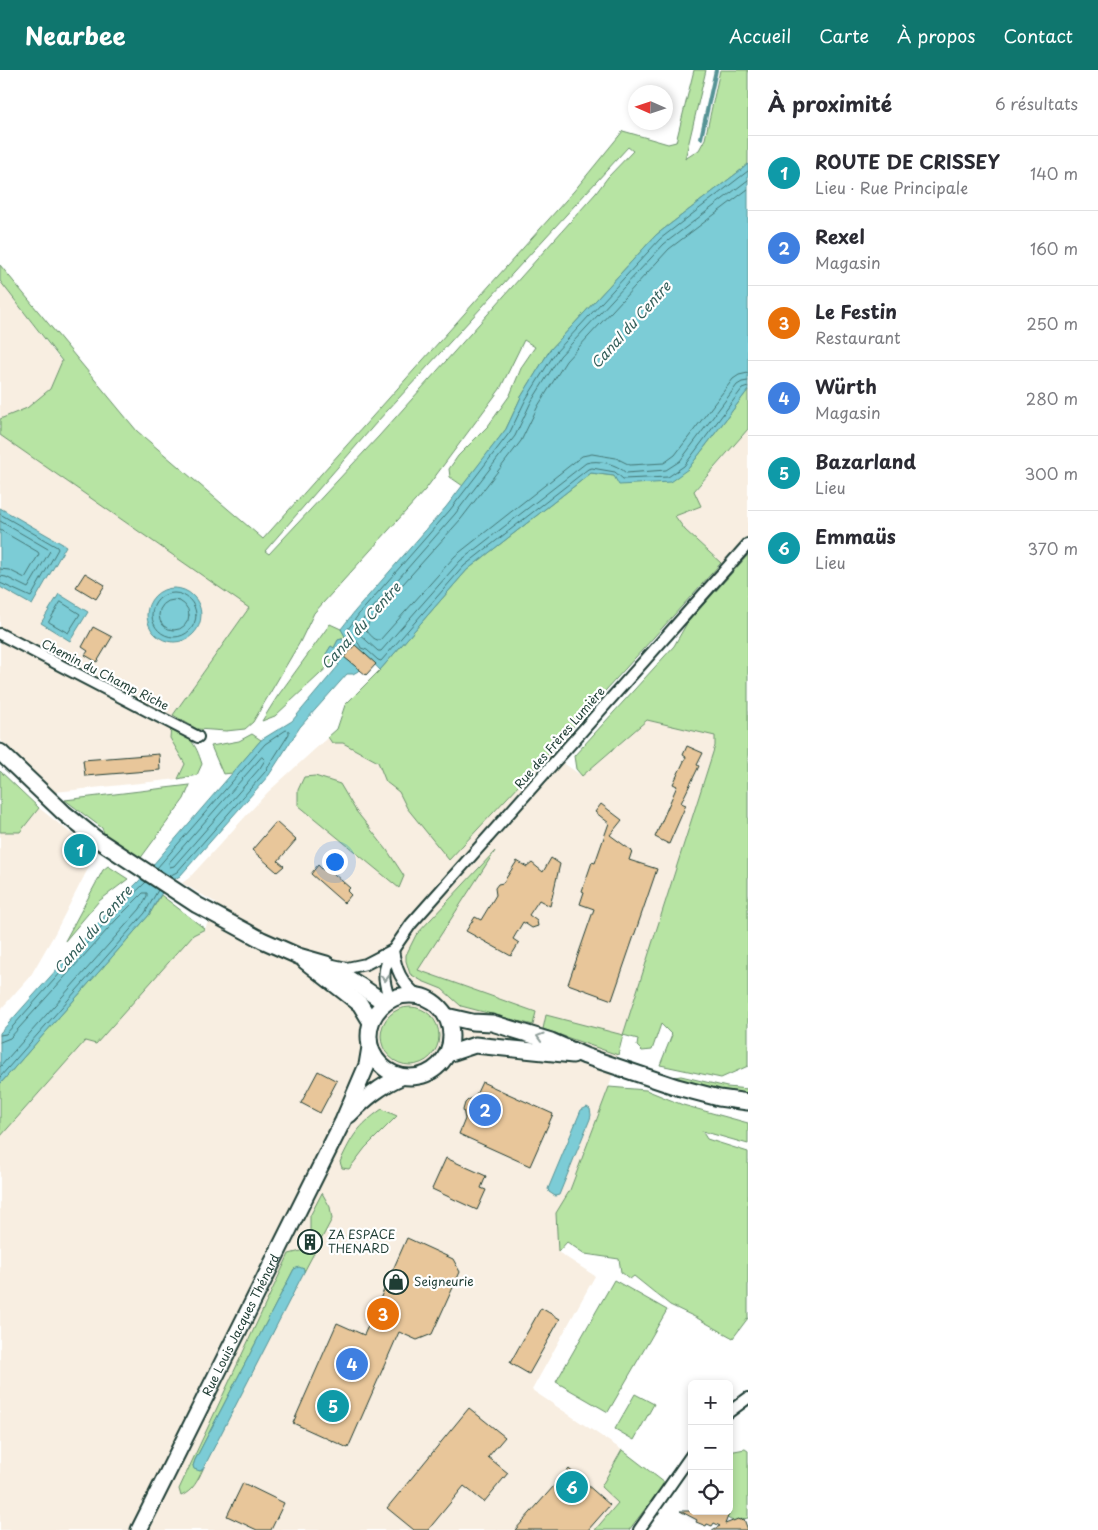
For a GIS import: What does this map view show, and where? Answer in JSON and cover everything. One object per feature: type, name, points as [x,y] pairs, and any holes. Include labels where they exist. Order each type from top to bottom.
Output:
[{"type":"main road","points":[[0,752],[57,806],[95,838],[175,891],[228,923],[298,956],[326,964],[387,1002]]},
{"type":"main road","points":[[298,956],[360,1004],[371,1022]]},
{"type":"main road","points":[[417,995],[434,1002],[446,1016],[452,1035],[451,1044],[448,1054],[443,1061],[430,1073],[416,1077],[401,1077],[382,1066],[373,1054],[369,1038],[371,1022],[379,1009],[387,1002],[399,996],[417,995]]},
{"type":"main road","points":[[446,1016],[472,1022],[492,1023],[551,1041],[584,1056],[677,1087],[719,1098],[748,1102]]},
{"type":"main road","points":[[448,1054],[475,1045],[584,1056]]},
{"type":"main road","name":"Rue Louis Jacques Thénard","points":[[139,1530],[343,1121],[367,1065],[370,1046]]},
{"type":"main road","name":"Rue Louis Jacques Thénard","points":[[343,1121],[367,1097],[401,1077]]},
{"type":"street","name":"Rue des Frères Lumière","points":[[387,1002],[384,985],[386,963],[411,924],[748,544]]},
{"type":"street","name":"Chemin du Champ Riche","points":[[0,634],[198,737]]},
{"type":"street","name":"Rue des Frères Lumière","points":[[326,964],[347,968],[366,964],[393,950]]},
{"type":"street","points":[[393,950],[399,974],[408,988],[417,995]]},
{"type":"street","points":[[719,1098],[748,1111]]},
{"type":"street","points":[[733,1409],[748,1398]]},
{"type":"street","points":[[639,1530],[688,1460]]},
{"type":"shaded area","points":[[0,281],[249,608],[173,715],[170,738],[185,764],[178,779],[55,792],[0,740]]},
{"type":"shaded area","points":[[748,429],[748,555],[734,571],[721,563],[685,530],[675,516],[701,506],[694,492]]},
{"type":"shaded area","points":[[647,720],[715,736],[715,746],[623,1035],[609,1087],[570,1190],[556,1213],[558,1252],[595,1276],[532,1390],[622,1450],[665,1483],[629,1530],[0,1530],[0,1137],[85,1041],[193,935],[205,929],[216,903],[182,883],[189,878],[268,792],[337,729],[490,814],[549,753],[582,776]]},
{"type":"shaded area","points":[[39,808],[96,853],[31,975],[0,1010],[0,832],[20,831]]},
{"type":"green space","points":[[694,70],[706,70],[685,159],[699,150],[705,139],[720,70],[748,70],[748,164],[656,235],[550,350],[521,397],[506,429],[463,486],[450,477],[449,469],[458,456],[488,426],[510,395],[522,366],[535,347],[524,340],[500,389],[425,490],[314,613],[300,642],[253,722],[245,729],[226,731],[197,729],[173,715],[249,608],[0,435],[0,419],[27,408],[50,389],[62,361],[0,281],[0,265],[137,431],[263,539],[574,191],[623,131],[668,144],[676,142]],"holes":[[[628,147],[633,151],[379,436],[269,554],[265,551],[377,422]]]},
{"type":"green space","points":[[748,390],[748,429],[694,491],[701,506],[675,516],[685,530],[721,563],[449,860],[407,808],[399,792],[386,782],[378,762],[343,743],[332,743],[328,737],[337,729],[345,705],[380,670],[467,570],[591,473],[614,476],[688,469]]},
{"type":"green space","points":[[748,555],[748,1066],[721,1078],[660,1065],[672,1035],[661,1024],[652,1050],[642,1051],[637,1046],[638,1039],[623,1035],[715,746],[715,736],[647,720],[582,776],[576,769],[574,756],[674,646],[687,623]]},
{"type":"green space","points":[[330,624],[341,629],[345,636],[338,640],[334,648],[331,646],[326,654],[334,661],[275,716],[262,721],[277,697]]},
{"type":"green space","points":[[171,727],[188,738],[197,750],[202,764],[197,775],[178,779],[185,764],[170,738]]},
{"type":"green space","points":[[252,734],[261,740],[233,773],[223,774],[211,746],[239,741]]},
{"type":"green space","points":[[0,771],[39,808],[20,832],[0,832]]},
{"type":"green space","points":[[315,776],[340,784],[356,811],[387,850],[404,876],[399,888],[298,805],[298,790],[304,777]]},
{"type":"green space","points":[[190,785],[184,799],[140,859],[107,840],[102,828],[65,800]]},
{"type":"green space","points":[[495,851],[418,970],[536,1012],[533,1025],[461,1006],[442,989],[410,974],[406,961],[406,955],[416,935]]},
{"type":"green space","points":[[108,866],[128,879],[99,901],[65,941],[103,870]]},
{"type":"green space","points":[[161,895],[205,929],[193,935],[96,1044],[85,1041],[0,1137],[0,1084],[149,915]]},
{"type":"green space","points":[[404,1007],[416,1007],[426,1011],[435,1020],[439,1042],[431,1057],[416,1065],[404,1065],[394,1061],[385,1052],[381,1042],[381,1030],[385,1020],[394,1011]]},
{"type":"green space","points":[[546,1015],[623,1035],[618,1055],[543,1029]]},
{"type":"green space","points":[[681,1076],[727,1087],[748,1089],[748,1095],[668,1078]]},
{"type":"green space","points":[[609,1087],[646,1090],[683,1105],[748,1123],[748,1144],[702,1131],[707,1139],[748,1152],[748,1318],[733,1338],[670,1305],[634,1276],[630,1279],[621,1272],[619,1259],[585,1254],[567,1242],[558,1252],[556,1213],[570,1190]]},
{"type":"green space","points":[[382,1109],[397,1116],[365,1148],[349,1169],[342,1168],[340,1162],[352,1138],[361,1126]]},
{"type":"green space","points":[[322,1193],[330,1207],[332,1219],[304,1272],[304,1269],[294,1269],[195,1460],[193,1466],[200,1471],[203,1469],[195,1485],[181,1496],[179,1489],[289,1254],[308,1251],[315,1237],[310,1232],[310,1216]]},
{"type":"green space","points":[[614,1280],[667,1310],[608,1412],[556,1382]]},
{"type":"green space","points":[[635,1394],[654,1404],[634,1440],[615,1429]]},
{"type":"green space","points":[[745,1449],[748,1451],[748,1518],[733,1521],[727,1518],[728,1515],[733,1515],[733,1451]]},
{"type":"green space","points":[[622,1450],[665,1483],[629,1530],[595,1530],[618,1503],[601,1487]]},
{"type":"water","name":"Canal du Centre","points":[[748,164],[748,390],[688,469],[670,482],[619,485],[614,476],[591,473],[467,570],[380,670],[364,653],[354,664],[360,670],[353,674],[347,674],[300,727],[269,775],[180,876],[170,883],[158,898],[149,915],[0,1084],[0,1033],[108,912],[139,881],[261,740],[292,721],[339,665],[326,654],[331,646],[334,648],[338,640],[342,639],[352,650],[355,646],[341,629],[446,507],[506,429],[521,397],[550,350],[656,235]]},
{"type":"water","points":[[0,508],[66,546],[32,605],[0,587]]},
{"type":"water","points":[[174,588],[184,590],[193,596],[199,605],[201,615],[199,625],[193,634],[184,640],[174,642],[164,640],[155,634],[149,625],[147,615],[149,605],[155,596],[164,590]]},
{"type":"water","points":[[59,594],[88,612],[70,641],[41,623]]},
{"type":"water","points":[[587,1107],[590,1109],[590,1119],[559,1195],[555,1196],[548,1189],[581,1110]]},
{"type":"water","points":[[299,1267],[304,1269],[304,1272],[203,1469],[200,1471],[194,1469],[195,1460],[294,1269]]},
{"type":"building","points":[[85,573],[105,585],[96,599],[76,587]]},
{"type":"building","points":[[93,627],[112,637],[97,662],[85,655],[88,651],[82,647]]},
{"type":"building","points":[[355,645],[376,664],[366,675],[344,657]]},
{"type":"building","points":[[687,746],[703,753],[697,765],[699,766],[681,803],[686,805],[669,844],[655,837],[677,786],[673,784],[686,757],[683,755]]},
{"type":"building","points":[[159,754],[160,770],[85,776],[83,760]]},
{"type":"building","points":[[601,804],[622,820],[610,835],[632,851],[629,860],[657,869],[612,1000],[568,984],[594,909],[580,904],[584,892],[582,891],[592,862],[595,863],[609,823],[595,812]]},
{"type":"building","points":[[276,822],[296,840],[278,861],[284,866],[277,872],[252,850]]},
{"type":"building","points":[[551,858],[560,864],[550,906],[539,900],[529,915],[537,921],[538,926],[532,928],[523,922],[513,939],[519,943],[511,956],[466,931],[475,917],[481,920],[496,895],[495,888],[498,884],[503,883],[517,861],[527,867],[532,863],[543,872]]},
{"type":"building","points":[[318,865],[323,870],[326,867],[350,888],[347,891],[351,895],[344,903],[311,874]]},
{"type":"building","points":[[318,1071],[337,1081],[320,1113],[301,1103]]},
{"type":"building","points":[[482,1082],[553,1114],[530,1166],[459,1134],[465,1119],[463,1110],[465,1103],[475,1097]]},
{"type":"building","points":[[446,1158],[486,1176],[481,1188],[486,1190],[477,1210],[432,1189]]},
{"type":"building","points":[[407,1238],[453,1259],[460,1272],[432,1334],[417,1340],[399,1332],[348,1448],[293,1423],[337,1323],[364,1335]]},
{"type":"building","points":[[541,1308],[560,1319],[529,1374],[510,1363]]},
{"type":"building","points":[[469,1408],[505,1437],[488,1457],[508,1473],[484,1502],[464,1486],[428,1530],[414,1530],[387,1508]]},
{"type":"building","points":[[569,1469],[610,1505],[588,1530],[515,1530]]},
{"type":"building","points":[[243,1483],[284,1503],[271,1530],[257,1530],[227,1516]]},
{"type":"building","points":[[680,1511],[688,1511],[688,1515],[728,1515],[725,1524],[738,1519],[744,1519],[748,1530],[712,1530],[720,1526],[714,1523],[712,1526],[707,1524],[706,1526],[696,1522],[697,1520]]},
{"type":"waterway","points":[[701,138],[716,70]]},
{"type":"place","name":"ROUTE DE CRISSEY","points":[[80,850]]},
{"type":"place","name":"Rexel","points":[[485,1110]]},
{"type":"place","name":"ZA ESPACE THENARD","points":[[310,1242]]},
{"type":"place","name":"Seigneurie","points":[[396,1282]]},
{"type":"place","name":"Le Festin","points":[[383,1314]]},
{"type":"place","name":"Würth","points":[[352,1364]]},
{"type":"place","name":"Bazarland","points":[[333,1406]]},
{"type":"place","name":"Emmaüs","points":[[572,1487]]}]
